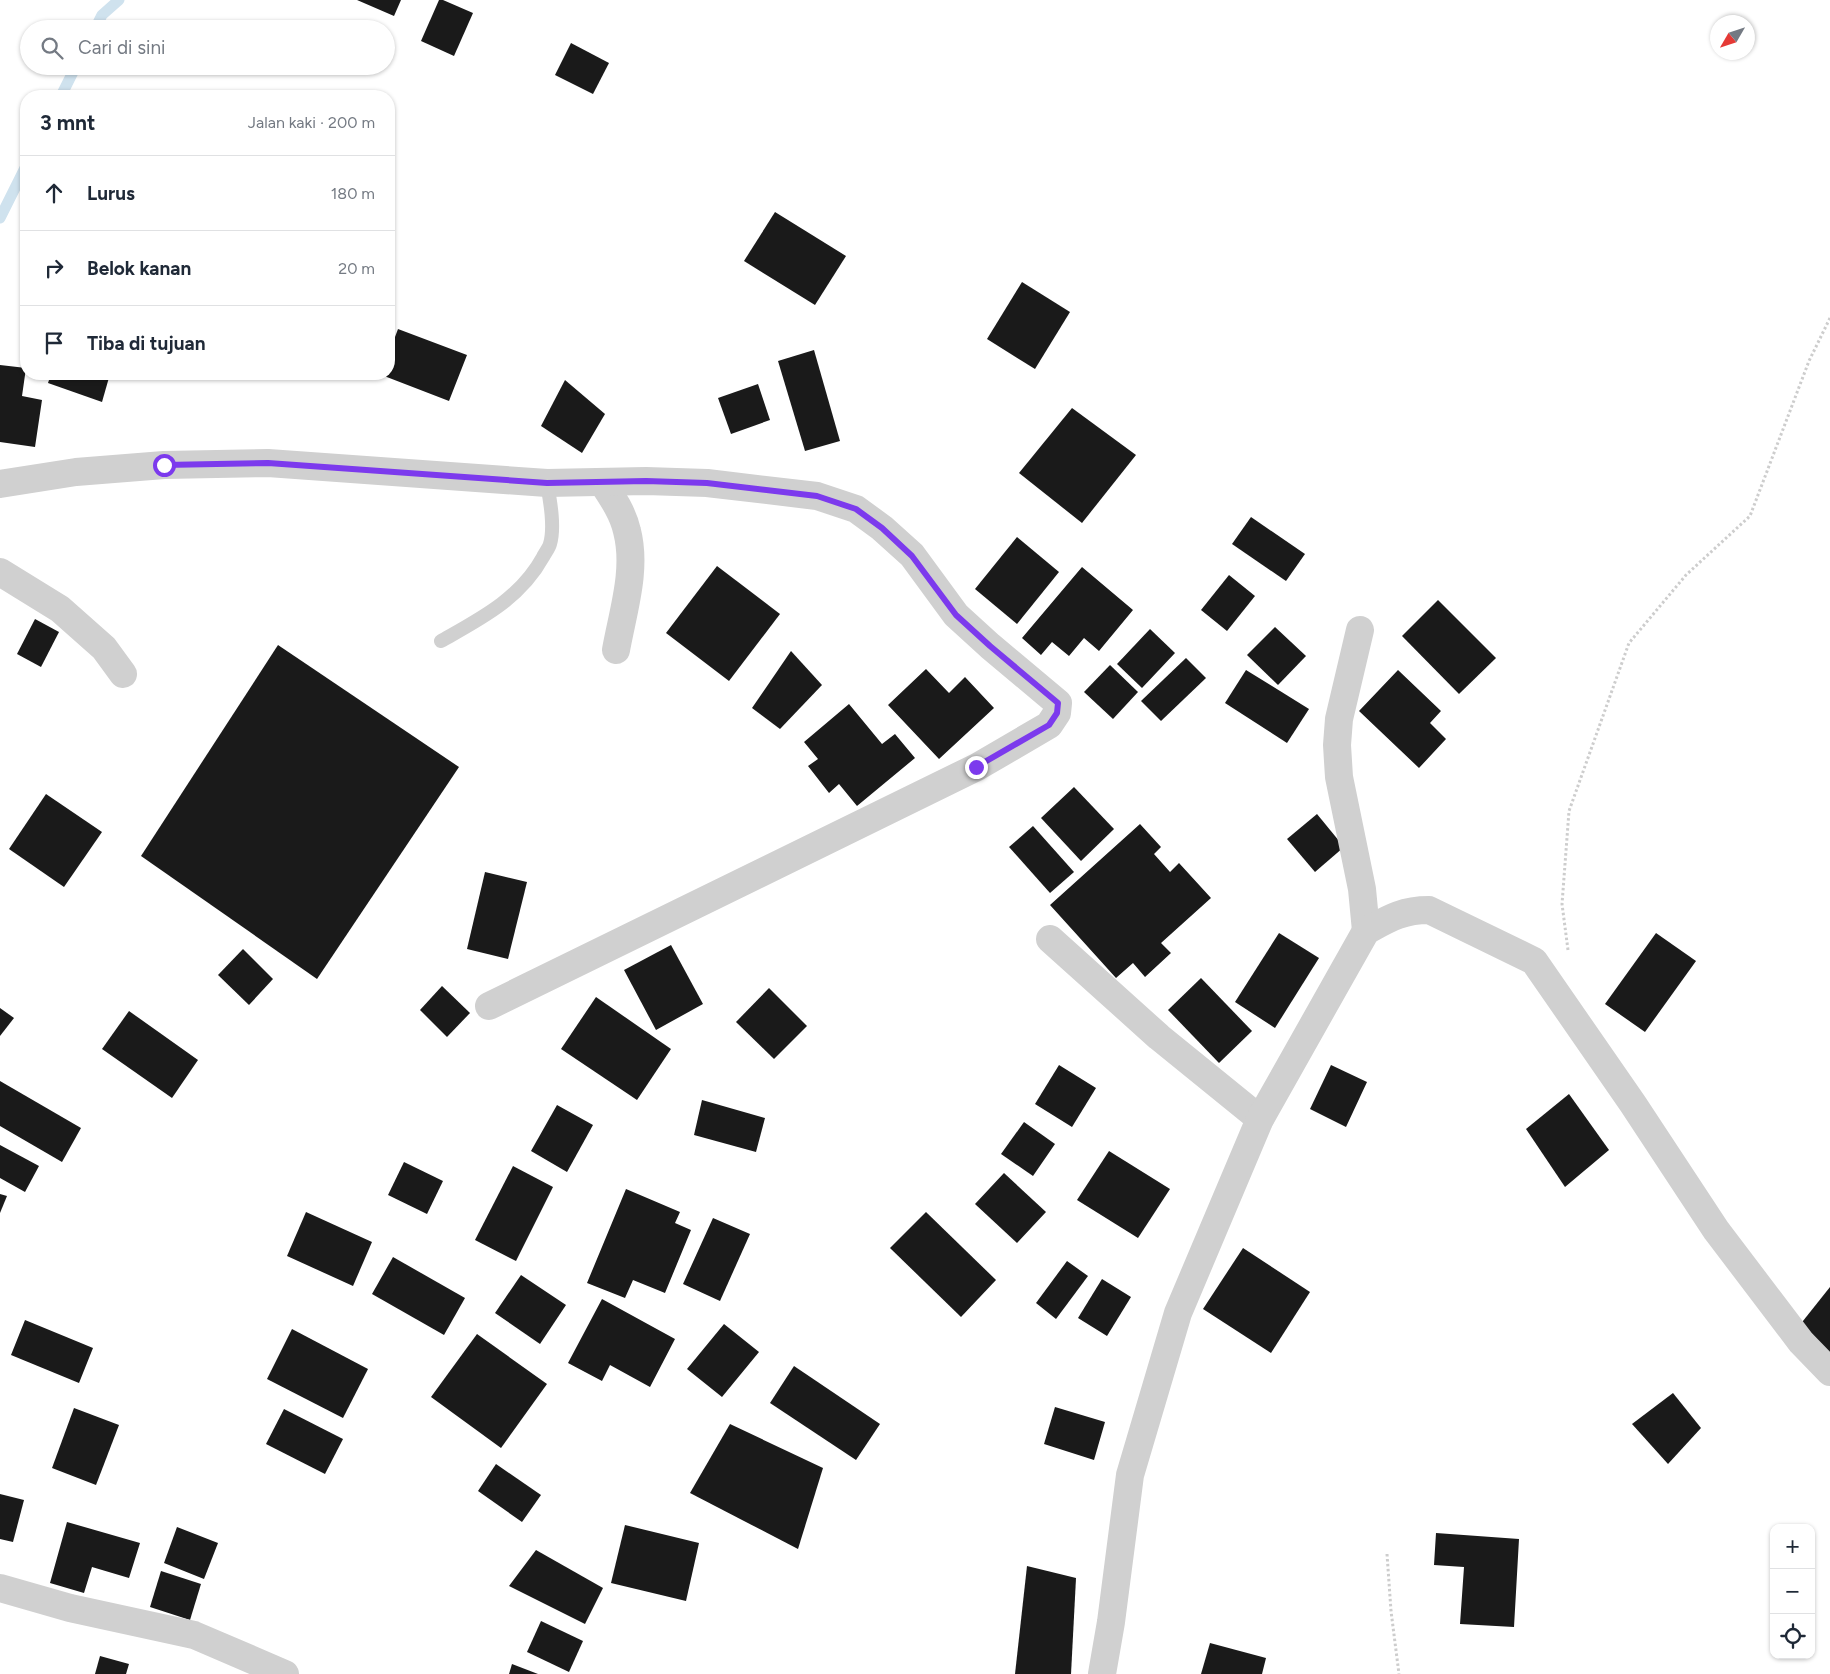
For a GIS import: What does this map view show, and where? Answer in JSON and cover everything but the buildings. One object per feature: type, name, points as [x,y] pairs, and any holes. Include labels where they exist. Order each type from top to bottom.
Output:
[{"type":"street","points":[[0,484],[76,472],[154,466],[268,463],[547,483],[646,481],[707,483],[817,496],[856,509],[882,528],[912,556],[956,615],[1058,703],[1057,713],[1049,725],[976,767],[489,1006]]},
{"type":"street","points":[[602,482],[617,506],[628,530],[632,568],[616,650]]},
{"type":"street","points":[[0,572],[60,610],[104,648],[123,674]]},
{"type":"street","points":[[1360,630],[1341,711],[1337,745],[1339,777],[1362,889],[1366,931]]},
{"type":"street","points":[[1102,1674],[1111,1622],[1130,1475],[1178,1313],[1260,1119],[1366,931],[1391,917],[1411,910],[1429,910],[1534,961],[1716,1230],[1801,1342],[1830,1372]]},
{"type":"street","points":[[1050,939],[1159,1037],[1260,1119]]},
{"type":"street","points":[[0,1588],[70,1608],[194,1636],[285,1674]]},
{"type":"lane","points":[[441,641],[492,613],[516,592],[537,568],[550,544],[552,512],[547,483]]},
{"type":"path","points":[[1568,953],[1562,904],[1569,810],[1629,643],[1686,575],[1750,516],[1809,361],[1830,318]]},
{"type":"path","points":[[1388,1554],[1391,1610],[1399,1674]]},
{"type":"waterway","points":[[100,20],[102,15],[119,0]]},
{"type":"waterway","points":[[64,90],[72,75]]},
{"type":"waterway","points":[[0,218],[20,178]]},
{"type":"route","points":[[164,465],[268,463],[547,483],[646,481],[707,483],[817,496],[856,509],[882,528],[912,556],[956,615],[1058,703],[1057,713],[1049,725],[976,767]]}]
